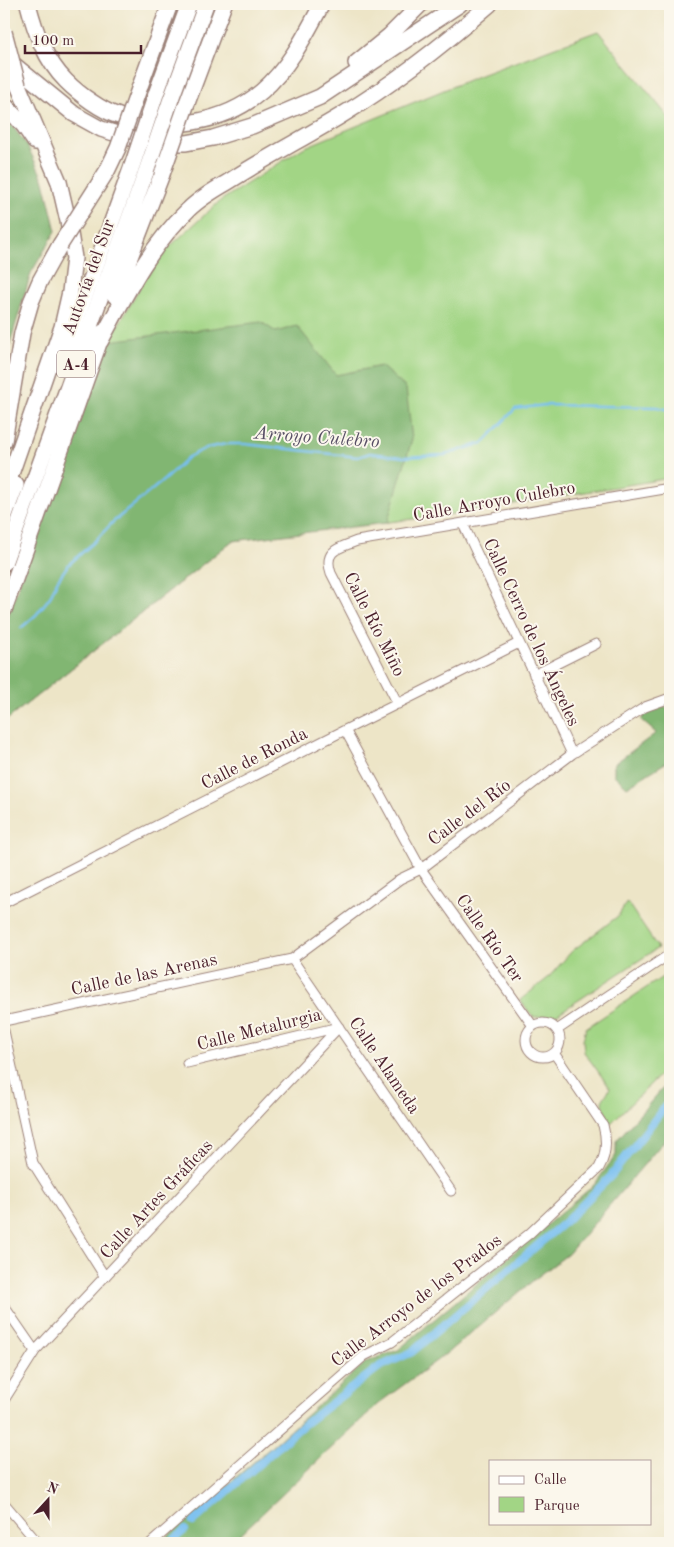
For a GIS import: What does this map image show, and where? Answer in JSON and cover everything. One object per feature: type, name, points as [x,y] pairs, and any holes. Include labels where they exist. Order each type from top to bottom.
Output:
[{"type":"highway","points":[[28,4],[34,26],[47,55],[65,80],[90,100],[118,116],[155,124],[193,123],[223,115],[262,91],[281,70],[305,35],[322,4]]},
{"type":"highway","points":[[4,441],[22,333],[28,310],[40,281],[60,245],[111,163],[118,148],[170,4]]},
{"type":"highway","name":"Autovía del Sur","points":[[4,517],[189,4]]},
{"type":"highway","name":"Autovía del Sur","points":[[4,563],[206,4]]},
{"type":"highway","points":[[4,610],[116,293],[224,4]]},
{"type":"highway","points":[[252,126],[315,91],[354,64],[389,36],[421,4]]},
{"type":"highway","points":[[4,57],[74,114],[101,130],[146,142],[186,143],[213,138],[252,126],[320,97],[460,4]]},
{"type":"highway","points":[[100,342],[132,282],[159,243],[188,210],[248,168],[342,116],[387,86],[430,54],[490,4]]},
{"type":"highway","points":[[4,32],[18,85],[41,137],[50,164]]},
{"type":"highway","points":[[4,104],[24,126],[50,164],[59,182],[74,258],[70,292],[62,327],[4,494]]},
{"type":"street","name":"Calle Arroyo Culebro","points":[[328,558],[332,552],[357,540],[463,524],[670,488]]},
{"type":"street","name":"Calle Cerro de los Ángeles","points":[[463,524],[572,754]]},
{"type":"street","name":"Calle Río Miño","points":[[328,558],[331,573],[398,704]]},
{"type":"street","name":"Calle de Ronda","points":[[4,903],[519,643]]},
{"type":"street","points":[[534,675],[596,644]]},
{"type":"street","name":"Calle del Río","points":[[292,959],[400,879],[421,869],[572,754],[645,707],[670,698]]},
{"type":"street","name":"Calle Río Ter","points":[[345,730],[421,869],[533,1026]]},
{"type":"street","points":[[557,1030],[670,954]]},
{"type":"street","name":"Calle de las Arenas","points":[[4,1021],[292,959]]},
{"type":"street","name":"Calle Alameda","points":[[292,959],[451,1191]]},
{"type":"street","points":[[543,1023],[553,1026],[557,1030],[560,1040],[554,1053],[544,1057],[534,1054],[530,1050],[526,1040],[529,1030],[533,1026],[543,1023]]},
{"type":"street","name":"Calle Metalurgia","points":[[187,1063],[339,1026]]},
{"type":"street","name":"Calle Artes Gráficas","points":[[4,1400],[35,1351],[339,1026]]},
{"type":"street","points":[[4,1032],[33,1163],[105,1277]]},
{"type":"street","name":"Calle Arroyo de los Prados","points":[[151,1543],[364,1356],[392,1342],[529,1234],[599,1168],[604,1159],[606,1147],[603,1125],[554,1053]]},
{"type":"street","points":[[4,1306],[35,1351]]},
{"type":"street","points":[[4,1503],[38,1543]]},
{"type":"green space","points":[[598,31],[670,119],[670,160],[668,162],[666,192],[670,197],[670,478],[447,515],[232,541],[4,722],[4,629],[40,535],[109,341],[157,258],[220,201],[303,148],[478,76]]},
{"type":"green space","points":[[4,115],[27,145],[44,181],[56,231],[31,273],[8,350],[4,382]]},
{"type":"green space","points":[[261,322],[276,332],[297,326],[336,375],[381,366],[406,388],[412,439],[387,523],[232,541],[4,722],[4,625],[109,341]]},
{"type":"green space","points":[[653,704],[670,709],[670,760],[627,787],[614,775],[614,764],[656,733],[641,720]]},
{"type":"green space","points":[[627,902],[658,948],[553,1017],[533,1017],[520,1000],[548,978],[572,951],[618,916]]},
{"type":"green space","points":[[670,972],[670,1065],[610,1124],[602,1101],[610,1088],[584,1052],[583,1040],[586,1028]]},
{"type":"green space","points":[[670,1082],[670,1134],[568,1254],[535,1279],[447,1353],[379,1403],[231,1543],[159,1543],[269,1449],[366,1362],[398,1350],[594,1185],[616,1155],[616,1141]]},
{"type":"waterway","name":"Arroyo Culebro","points":[[21,628],[36,615],[50,597],[57,581],[68,565],[113,522],[165,479],[188,457],[206,448],[226,444],[245,444],[358,457],[370,453],[403,457],[445,455],[483,443],[515,409],[545,405],[657,407],[670,410]]},
{"type":"waterway","points":[[193,1522],[303,1425],[379,1367],[412,1352],[567,1220],[611,1176],[670,1100]]},
{"type":"waterway","points":[[169,1543],[185,1530]]}]
